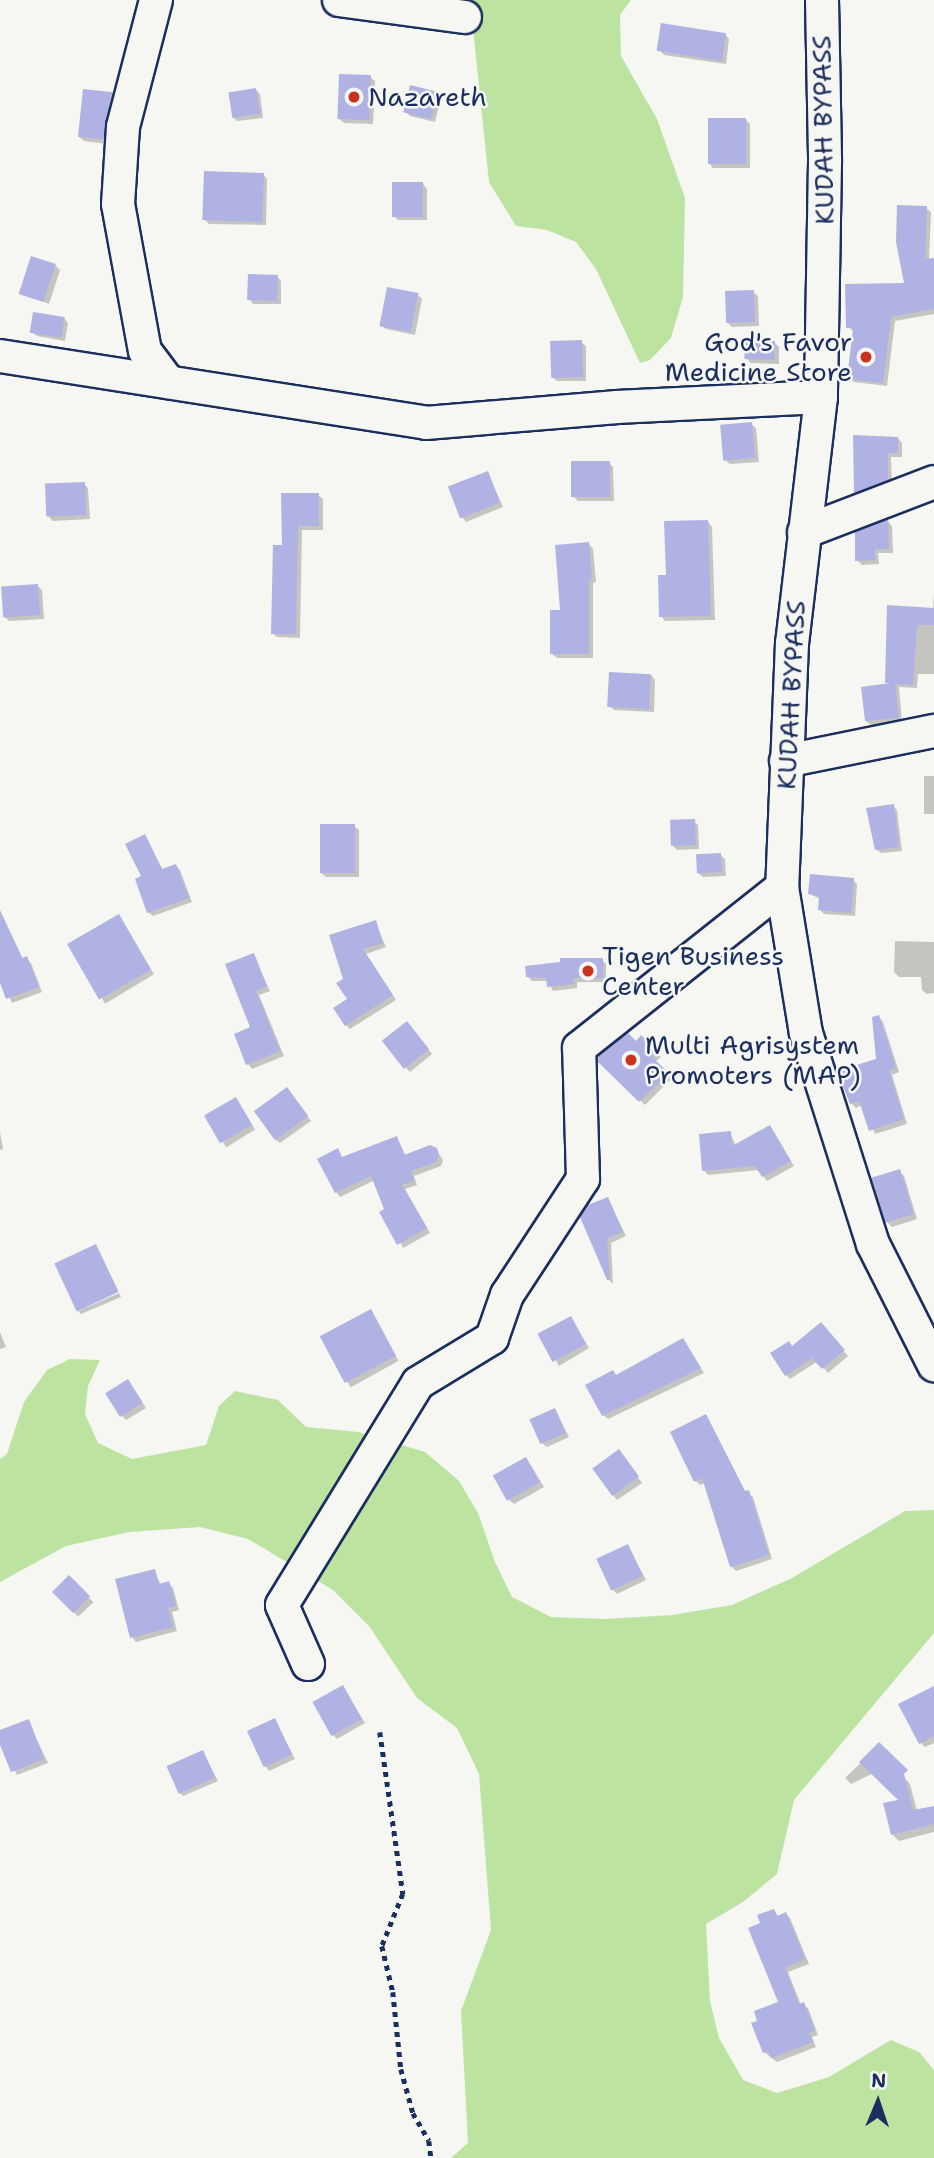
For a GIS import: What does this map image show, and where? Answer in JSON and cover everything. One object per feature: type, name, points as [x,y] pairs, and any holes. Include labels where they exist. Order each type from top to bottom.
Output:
[{"type":"street","points":[[156,0],[122,127],[118,204],[145,351],[168,382]]},
{"type":"street","points":[[339,0],[465,16]]},
{"type":"street","name":"KUDAH BYPASS","points":[[822,0],[825,162],[821,397],[792,643],[782,887],[806,1033],[873,1244],[934,1365]]},
{"type":"street","points":[[0,356],[426,423],[617,407],[821,397]]},
{"type":"street","points":[[804,532],[934,482]]},
{"type":"street","points":[[786,761],[934,731]]},
{"type":"street","points":[[308,1664],[282,1605],[418,1383],[492,1338],[507,1295],[583,1178],[579,1048],[782,887]]},
{"type":"path","points":[[380,1732],[404,1894],[382,1946],[393,1992],[401,2069],[413,2113],[429,2141],[431,2158]]},
{"type":"green space","points":[[470,0],[631,0],[620,15],[621,56],[657,119],[685,198],[683,297],[671,338],[650,360],[640,363],[596,269],[576,242],[547,230],[516,226],[489,182]]},
{"type":"green space","points":[[70,1359],[100,1360],[88,1386],[85,1414],[98,1443],[132,1459],[206,1445],[219,1406],[235,1391],[278,1400],[306,1427],[358,1432],[425,1452],[459,1481],[478,1513],[495,1562],[512,1597],[551,1617],[606,1619],[672,1615],[732,1605],[792,1578],[905,1511],[934,1510],[934,1633],[794,1800],[777,1874],[743,1902],[706,1924],[710,2001],[719,2038],[743,2080],[777,2093],[829,2077],[891,2040],[919,2052],[934,2070],[934,2158],[451,2158],[468,2143],[461,2011],[491,1930],[479,1774],[457,1728],[417,1698],[369,1626],[333,1590],[248,1539],[200,1527],[129,1532],[66,1546],[0,1582],[0,1459],[7,1454],[24,1402],[47,1370]]},
{"type":"building","points":[[661,23],[726,33],[722,61],[657,51]]},
{"type":"building","name":"Nazareth","points":[[339,74],[371,75],[369,120],[337,119]]},
{"type":"building","points":[[410,85],[438,92],[431,119],[403,112]]},
{"type":"building","points":[[256,88],[260,114],[232,118],[228,92]]},
{"type":"building","points":[[83,89],[113,92],[108,140],[78,137]]},
{"type":"building","points":[[708,118],[746,118],[746,164],[708,164]]},
{"type":"building","points":[[204,171],[264,173],[262,222],[202,220]]},
{"type":"building","points":[[392,182],[423,182],[423,217],[392,217]]},
{"type":"building","points":[[897,205],[927,206],[925,259],[934,258],[934,309],[891,317],[883,383],[847,379],[853,328],[846,328],[845,284],[904,283],[896,242]]},
{"type":"building","points":[[31,256],[56,264],[43,302],[19,294]]},
{"type":"building","points":[[248,274],[278,275],[277,301],[247,300]]},
{"type":"building","points":[[387,287],[418,293],[411,332],[379,326]]},
{"type":"building","points":[[754,290],[755,322],[726,323],[725,291]]},
{"type":"building","points":[[33,312],[65,317],[61,338],[30,333]]},
{"type":"building","points":[[582,340],[583,377],[551,378],[550,341]]},
{"type":"building","points":[[745,340],[775,341],[774,360],[744,359]]},
{"type":"building","points":[[752,422],[755,458],[723,461],[720,425]]},
{"type":"building","points":[[853,435],[898,437],[898,453],[888,453],[888,480],[854,493]]},
{"type":"building","points":[[571,461],[610,461],[610,497],[571,497]]},
{"type":"building","points":[[488,471],[500,503],[460,518],[448,486]]},
{"type":"building","points":[[85,482],[86,515],[46,516],[45,483]]},
{"type":"building","points":[[281,493],[319,493],[319,526],[298,526],[296,634],[271,634],[273,545],[282,545]]},
{"type":"building","points":[[888,519],[889,549],[875,549],[875,560],[855,561],[855,532]]},
{"type":"building","points":[[708,520],[711,616],[659,617],[658,575],[666,575],[664,521]]},
{"type":"building","points":[[589,542],[592,579],[589,579],[589,654],[550,654],[550,610],[560,610],[555,545]]},
{"type":"building","points":[[38,584],[40,615],[3,618],[1,587]]},
{"type":"building","points":[[887,605],[934,608],[934,625],[917,625],[913,685],[895,684],[899,718],[865,721],[861,687],[891,683],[885,683]]},
{"type":"building","points":[[609,672],[651,674],[649,709],[607,707]]},
{"type":"building","points":[[894,804],[899,847],[875,850],[866,808]]},
{"type":"building","points":[[695,819],[696,845],[671,846],[670,820]]},
{"type":"building","points":[[320,824],[355,824],[355,873],[320,873]]},
{"type":"building","points":[[145,834],[162,869],[176,864],[189,898],[147,913],[135,879],[141,876],[125,844]]},
{"type":"building","points":[[721,853],[722,872],[697,873],[696,854]]},
{"type":"building","points":[[810,874],[854,878],[851,913],[818,910],[819,896],[808,894]]},
{"type":"building","points":[[0,911],[22,958],[27,956],[39,987],[6,999],[0,983]]},
{"type":"building","points":[[119,914],[151,969],[99,999],[67,944]]},
{"type":"building","points":[[376,920],[383,943],[363,949],[393,995],[345,1026],[333,1008],[347,999],[336,983],[343,979],[329,935]]},
{"type":"building","points":[[254,953],[267,986],[256,991],[280,1051],[246,1065],[234,1034],[250,1027],[225,964]]},
{"type":"building","points":[[560,958],[603,958],[603,978],[573,978],[574,984],[547,987],[546,978],[526,977],[525,966],[560,962]]},
{"type":"building","points":[[879,1015],[896,1068],[889,1070],[904,1119],[869,1131],[859,1101],[850,1104],[837,1071],[876,1059],[872,1017]]},
{"type":"building","points":[[407,1021],[429,1049],[404,1069],[382,1041]]},
{"type":"building","points":[[628,1033],[636,1041],[641,1035],[658,1051],[652,1057],[669,1073],[639,1102],[598,1062],[599,1055]]},
{"type":"building","points":[[287,1087],[308,1116],[275,1140],[254,1111]]},
{"type":"building","points":[[236,1097],[252,1125],[220,1143],[204,1116]]},
{"type":"building","points":[[770,1125],[791,1161],[762,1177],[755,1166],[702,1171],[699,1134],[731,1131],[732,1146]]},
{"type":"building","points":[[397,1136],[404,1155],[430,1145],[437,1148],[439,1155],[436,1162],[411,1171],[414,1180],[402,1185],[427,1228],[397,1245],[379,1212],[384,1209],[371,1176],[335,1193],[317,1159],[338,1148],[342,1157]]},
{"type":"building","points":[[900,1169],[914,1214],[885,1223],[871,1178]]},
{"type":"building","points":[[608,1197],[623,1232],[607,1238],[610,1280],[607,1280],[580,1217],[588,1205]]},
{"type":"building","points":[[96,1244],[118,1292],[77,1311],[54,1263]]},
{"type":"building","points":[[371,1309],[396,1356],[345,1383],[320,1336]]},
{"type":"building","points":[[571,1316],[586,1344],[552,1362],[537,1334]]},
{"type":"building","points":[[821,1322],[845,1350],[822,1369],[812,1358],[785,1376],[770,1353],[789,1341],[792,1346]]},
{"type":"building","points":[[683,1338],[701,1368],[602,1416],[585,1385],[613,1370],[616,1375]]},
{"type":"building","points":[[128,1379],[143,1403],[120,1417],[105,1393]]},
{"type":"building","points":[[555,1408],[566,1433],[540,1444],[529,1419]]},
{"type":"building","points":[[706,1414],[745,1491],[749,1490],[769,1555],[730,1567],[702,1478],[694,1482],[670,1432]]},
{"type":"building","points":[[619,1449],[639,1477],[612,1496],[592,1468]]},
{"type":"building","points":[[526,1457],[540,1482],[507,1501],[493,1475]]},
{"type":"building","points":[[628,1544],[643,1576],[611,1591],[596,1559]]},
{"type":"building","points":[[155,1569],[159,1584],[169,1581],[176,1606],[168,1608],[173,1627],[130,1638],[115,1579]]},
{"type":"building","points":[[69,1575],[90,1596],[73,1613],[52,1592]]},
{"type":"building","points":[[343,1685],[362,1719],[331,1736],[312,1702]]},
{"type":"building","points":[[934,1686],[934,1736],[919,1744],[898,1704]]},
{"type":"building","points":[[275,1718],[292,1754],[264,1767],[247,1731]]},
{"type":"building","points":[[29,1719],[44,1759],[11,1772],[0,1745],[0,1730]]},
{"type":"building","points":[[879,1742],[908,1770],[904,1774],[913,1810],[934,1806],[934,1824],[891,1835],[883,1803],[898,1800],[859,1762]]},
{"type":"building","points":[[203,1750],[215,1777],[179,1794],[166,1766]]},
{"type":"building","points":[[774,1909],[777,1916],[786,1912],[805,1959],[785,1968],[799,2004],[804,2002],[815,2030],[809,2033],[813,2042],[771,2058],[768,2051],[763,2053],[751,2023],[757,2021],[754,2011],[778,2002],[748,1928],[760,1923],[757,1915]]},
{"type":"place","name":"Nazareth","points":[[354,97]]},
{"type":"place","name":"God's Favor Medicine Store","points":[[866,357]]},
{"type":"place","name":"Tigen Business Center","points":[[588,971]]},
{"type":"place","name":"Multi Agrisystem Promoters (MAP)","points":[[631,1060]]}]
